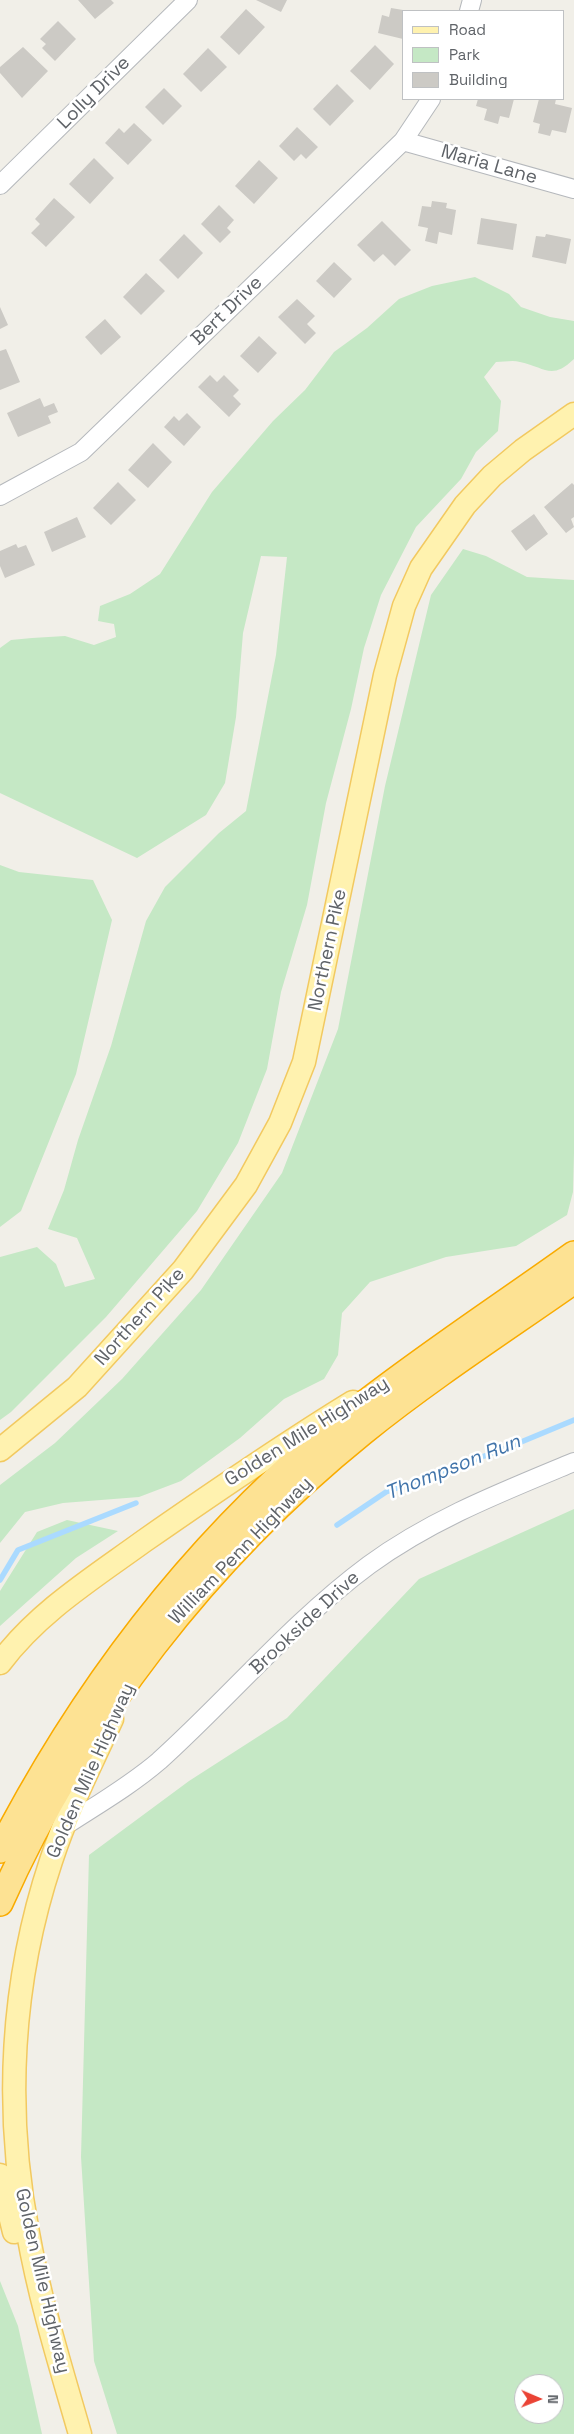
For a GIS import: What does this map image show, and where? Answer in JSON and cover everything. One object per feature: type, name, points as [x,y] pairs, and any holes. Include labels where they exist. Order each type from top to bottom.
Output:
[{"type":"highway","name":"William Penn Highway","points":[[0,1850],[42,1773],[92,1692],[124,1647],[179,1580],[242,1512],[312,1446],[388,1386],[574,1254]]},
{"type":"highway","name":"William Penn Highway","points":[[0,1903],[16,1866],[61,1784],[110,1705],[136,1668],[189,1602],[229,1557],[326,1463],[401,1403],[574,1281]]},
{"type":"main road","name":"Northern Pike","points":[[0,1450],[77,1388],[183,1270],[246,1185],[280,1123],[304,1062],[384,674],[404,606],[421,568],[465,505],[492,476],[523,450],[574,414]]},
{"type":"main road","name":"Golden Mile Highway","points":[[0,1663],[31,1627],[88,1581],[254,1464],[431,1355]]},
{"type":"main road","name":"Golden Mile Highway","points":[[80,2434],[48,2320],[28,2233],[18,2171],[14,2108],[16,2032],[25,1965],[40,1898],[63,1827],[136,1668]]},
{"type":"main road","name":"Golden Mile Highway","points":[[0,2175],[64,2434]]},
{"type":"street","name":"Lolly Drive","points":[[0,186],[188,0]]},
{"type":"street","name":"Bert Drive","points":[[0,496],[81,452],[403,141],[430,100]]},
{"type":"street","name":"Maria Lane","points":[[403,141],[574,190]]},
{"type":"street","name":"Brookside Drive","points":[[63,1827],[114,1795],[158,1761],[333,1595],[387,1552],[449,1515],[574,1462]]},
{"type":"green space","points":[[475,277],[509,294],[521,307],[550,317],[574,321],[574,359],[566,366],[553,371],[517,361],[496,362],[484,377],[501,401],[498,431],[476,452],[461,479],[416,527],[381,595],[364,648],[351,709],[326,803],[307,905],[281,992],[267,1069],[238,1143],[197,1211],[106,1317],[11,1412],[0,1420],[0,1257],[37,1247],[56,1264],[65,1287],[95,1279],[77,1238],[48,1229],[64,1190],[78,1140],[111,1046],[146,921],[165,887],[219,833],[246,811],[276,655],[287,557],[261,556],[243,633],[236,717],[225,783],[206,815],[137,858],[0,793],[0,648],[11,640],[32,638],[65,636],[94,645],[116,637],[114,624],[98,621],[100,606],[130,594],[160,574],[212,492],[273,421],[305,390],[334,352],[367,328],[399,299],[432,286]]},
{"type":"green space","points":[[463,549],[486,556],[527,577],[574,580],[574,1153],[573,1192],[567,1215],[516,1246],[446,1257],[370,1282],[342,1313],[338,1355],[324,1379],[284,1399],[240,1438],[181,1481],[139,1497],[63,1503],[25,1512],[0,1543],[0,1485],[55,1443],[122,1379],[201,1290],[282,1173],[338,1029],[385,786],[431,595]]},
{"type":"green space","points":[[0,865],[19,872],[93,880],[112,920],[76,1074],[21,1211],[0,1227]]},
{"type":"green space","points":[[574,1509],[574,2434],[117,2434],[94,2361],[81,2157],[89,1855],[189,1781],[287,1718],[419,1579]]},
{"type":"green space","points":[[67,1520],[118,1531],[76,1558],[0,1626],[0,1591],[37,1532]]},
{"type":"green space","points":[[0,2281],[18,2326],[42,2434],[0,2434]]},
{"type":"building","points":[[78,0],[111,0],[114,3],[95,19]]},
{"type":"building","points":[[256,0],[287,0],[281,12]]},
{"type":"building","points":[[391,8],[403,10],[402,39],[378,33],[382,15],[389,17]]},
{"type":"building","points":[[246,9],[265,27],[239,55],[220,37]]},
{"type":"building","points":[[58,21],[76,39],[55,61],[42,48],[46,44],[40,39]]},
{"type":"building","points":[[375,45],[394,64],[370,90],[350,71]]},
{"type":"building","points":[[23,47],[48,71],[22,98],[0,73],[0,67]]},
{"type":"building","points":[[208,48],[227,67],[201,92],[183,74]]},
{"type":"building","points":[[337,84],[354,101],[330,126],[313,109]]},
{"type":"building","points":[[164,88],[182,106],[163,125],[145,107]]},
{"type":"building","points":[[478,100],[514,100],[509,118],[500,116],[498,124],[484,120],[487,109],[476,106]]},
{"type":"building","points":[[539,100],[556,100],[555,104],[572,108],[566,133],[552,130],[550,136],[538,133],[540,124],[533,122]]},
{"type":"building","points":[[134,123],[152,140],[128,165],[105,143],[119,128],[124,133]]},
{"type":"building","points":[[297,127],[318,147],[306,159],[301,154],[294,161],[279,146]]},
{"type":"building","points":[[94,158],[114,178],[90,204],[69,184]]},
{"type":"building","points":[[259,160],[278,178],[254,204],[235,186]]},
{"type":"building","points":[[54,198],[75,217],[46,247],[31,233],[40,224],[35,219]]},
{"type":"building","points":[[432,201],[447,203],[446,208],[456,210],[452,235],[439,232],[437,244],[425,241],[428,228],[418,226],[422,206],[431,207]]},
{"type":"building","points":[[219,205],[234,220],[227,228],[231,232],[220,243],[201,224]]},
{"type":"building","points":[[481,218],[517,224],[513,250],[477,244]]},
{"type":"building","points":[[382,221],[411,250],[395,266],[383,254],[374,262],[357,245]]},
{"type":"building","points":[[184,234],[203,253],[178,279],[159,260]]},
{"type":"building","points":[[546,234],[571,239],[566,264],[532,257],[536,236],[545,237]]},
{"type":"building","points":[[334,262],[352,279],[334,298],[316,281]]},
{"type":"building","points":[[146,273],[165,291],[141,315],[123,297]]},
{"type":"building","points":[[297,299],[315,316],[307,324],[316,333],[305,344],[278,317]]},
{"type":"building","points":[[0,307],[8,325],[0,329]]},
{"type":"building","points":[[105,319],[121,337],[101,355],[85,337]]},
{"type":"building","points":[[259,336],[277,353],[258,373],[240,356]]},
{"type":"building","points":[[6,349],[20,382],[0,390],[0,351]]},
{"type":"building","points":[[210,375],[217,382],[224,375],[239,390],[233,396],[241,404],[229,417],[198,387]]},
{"type":"building","points":[[40,398],[44,407],[54,403],[58,412],[48,416],[51,423],[18,437],[7,413]]},
{"type":"building","points":[[187,413],[201,427],[184,446],[164,427],[174,416],[179,421]]},
{"type":"building","points":[[153,443],[172,462],[148,488],[128,470]]},
{"type":"building","points":[[118,482],[136,500],[111,525],[93,508]]},
{"type":"building","points":[[572,483],[574,485],[574,517],[571,519],[574,527],[566,533],[544,507]]},
{"type":"building","points":[[534,514],[548,534],[526,551],[511,531]]},
{"type":"building","points":[[77,517],[86,537],[52,552],[44,532]]},
{"type":"building","points":[[16,544],[18,548],[26,545],[35,565],[5,578],[0,566],[0,551]]},
{"type":"waterway","name":"Thompson Run","points":[[337,1525],[386,1492],[509,1447],[574,1420]]},
{"type":"waterway","name":"Thompson Run","points":[[0,1580],[18,1550],[136,1503]]}]
